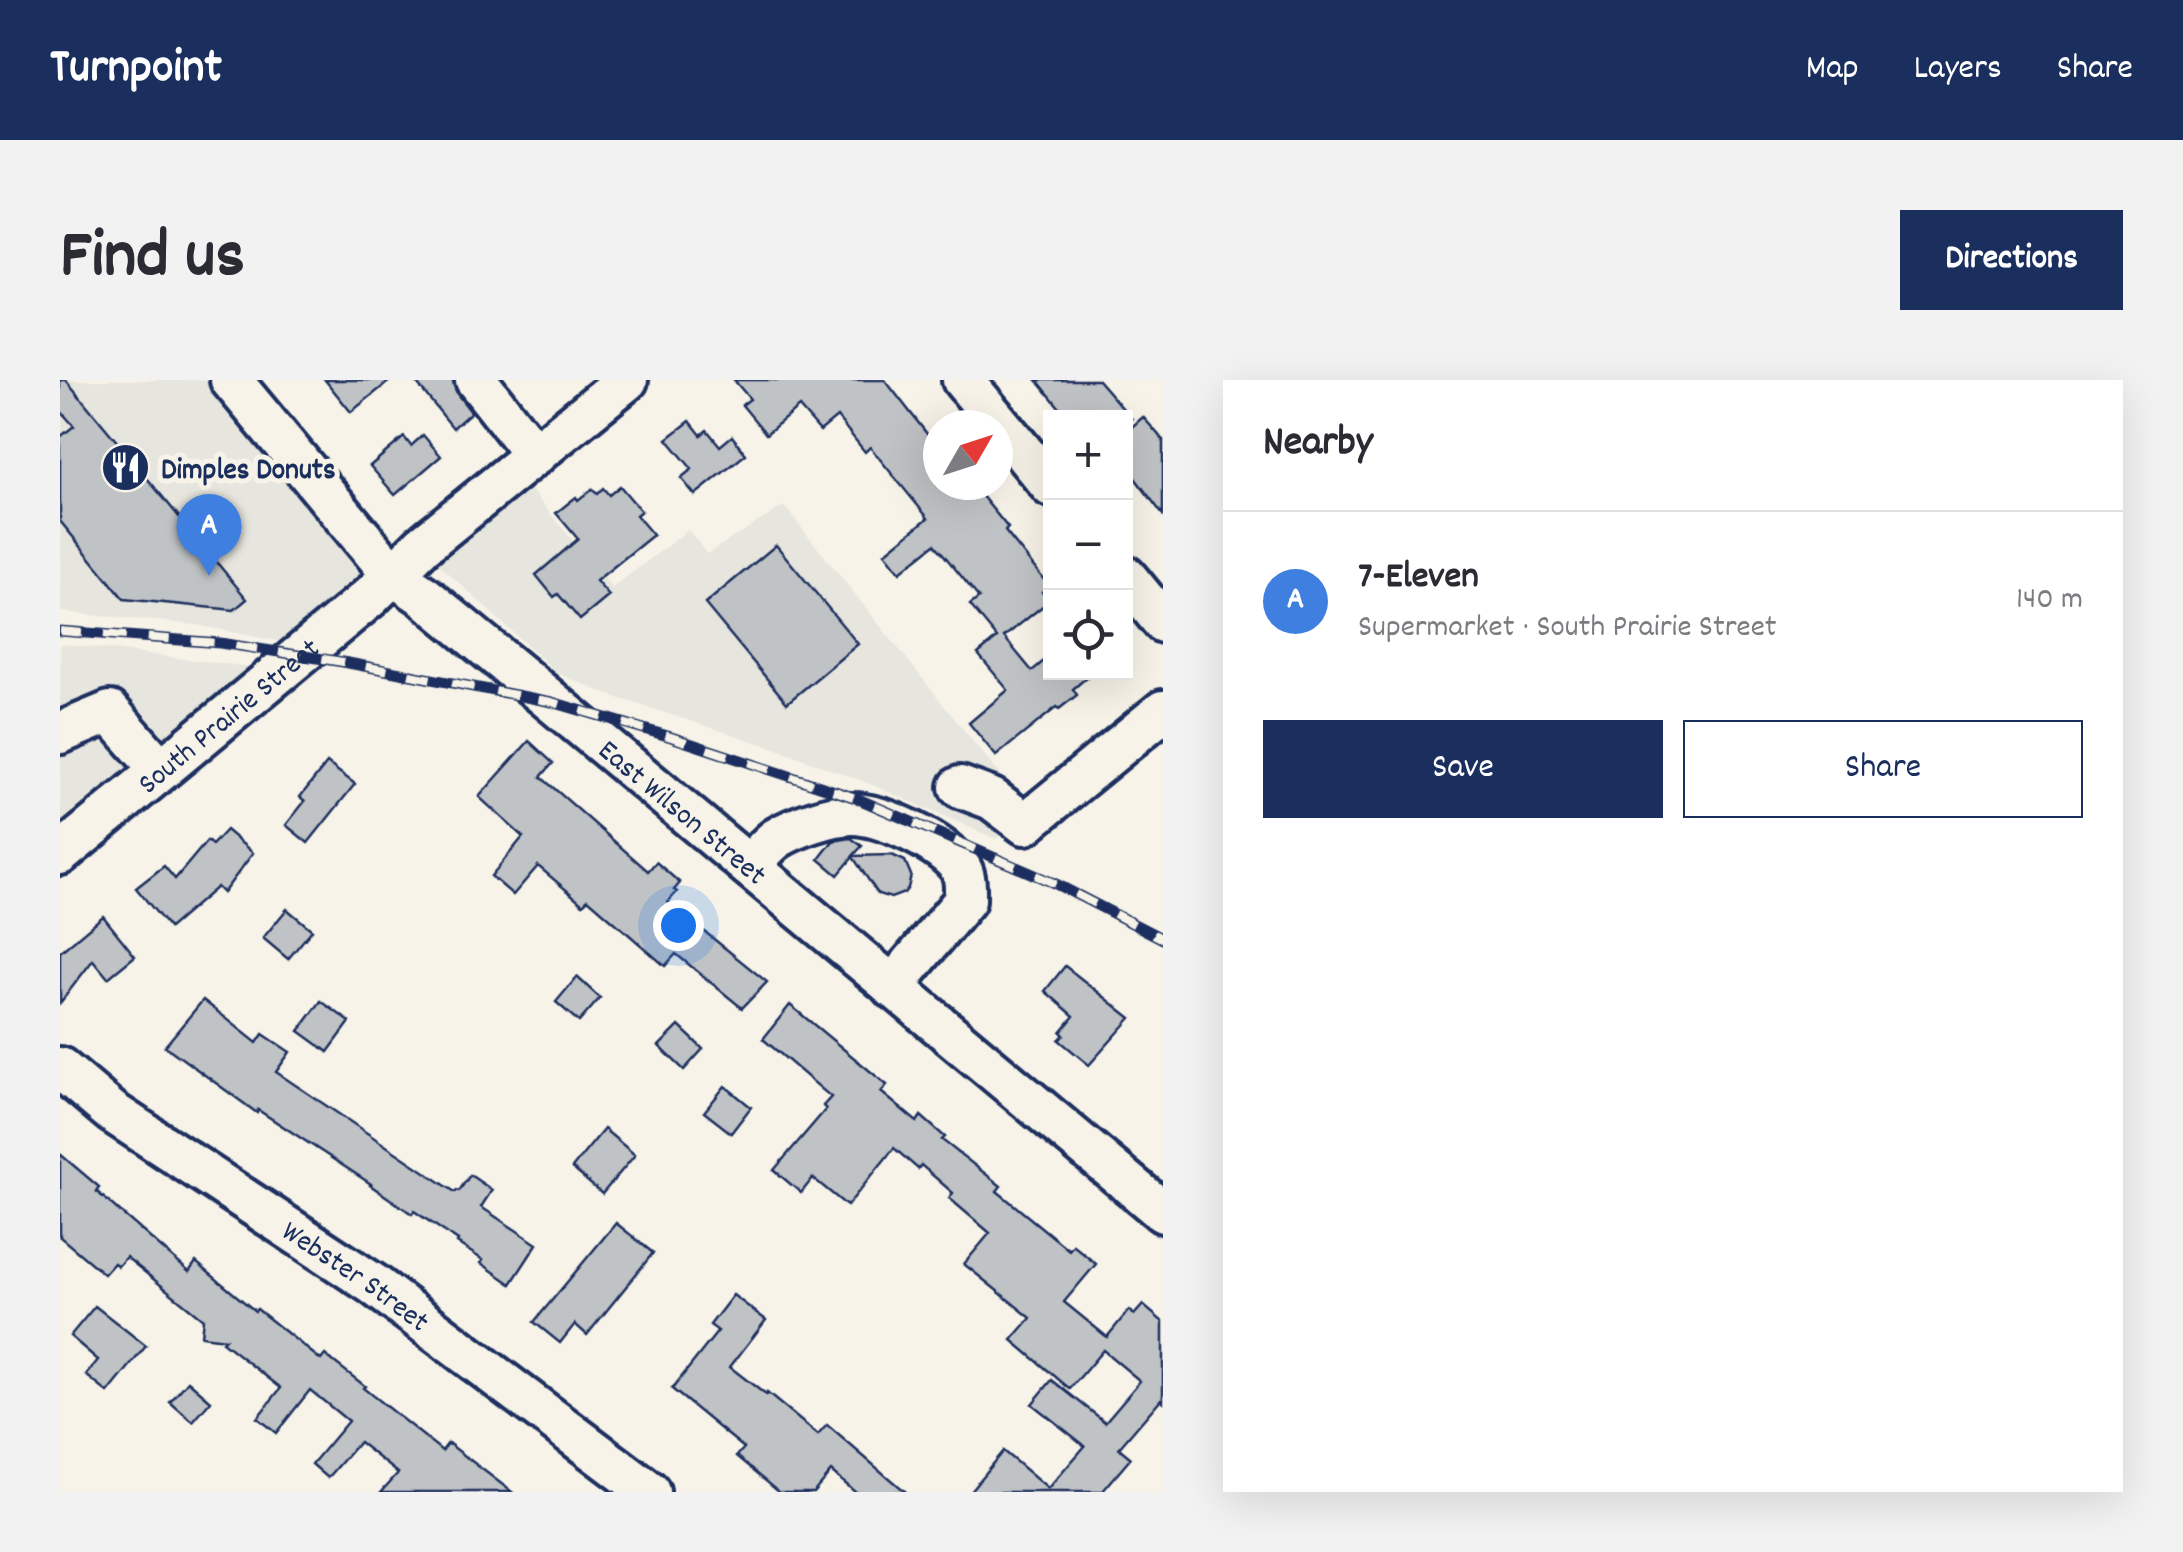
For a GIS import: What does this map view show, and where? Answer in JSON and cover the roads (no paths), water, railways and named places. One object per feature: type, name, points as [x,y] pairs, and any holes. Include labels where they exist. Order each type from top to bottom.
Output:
[{"type":"street","name":"East Wilson Street","points":[[231,380],[393,575],[439,608],[1163,1212]]},
{"type":"street","points":[[476,380],[535,455]]},
{"type":"street","name":"South Prairie Street","points":[[60,854],[370,597],[423,545],[627,380]]},
{"type":"street","points":[[963,380],[1043,477]]},
{"type":"street","points":[[1133,586],[1163,622]]},
{"type":"street","points":[[960,787],[992,799],[1026,824],[1163,711]]},
{"type":"street","points":[[60,732],[110,712],[161,770]]},
{"type":"street","points":[[749,866],[776,839],[810,823],[851,814],[874,818],[921,836],[948,854],[961,869],[965,900],[892,988]]},
{"type":"street","name":"Webster Street","points":[[60,1068],[112,1112],[373,1284],[649,1492]]},
{"type":"railway","points":[[60,631],[220,643],[552,702],[856,798],[1056,884],[1163,939]]},
{"type":"place","name":"Dimples Donuts","points":[[126,468]]},
{"type":"place","name":"7-Eleven","points":[[209,576]]}]
